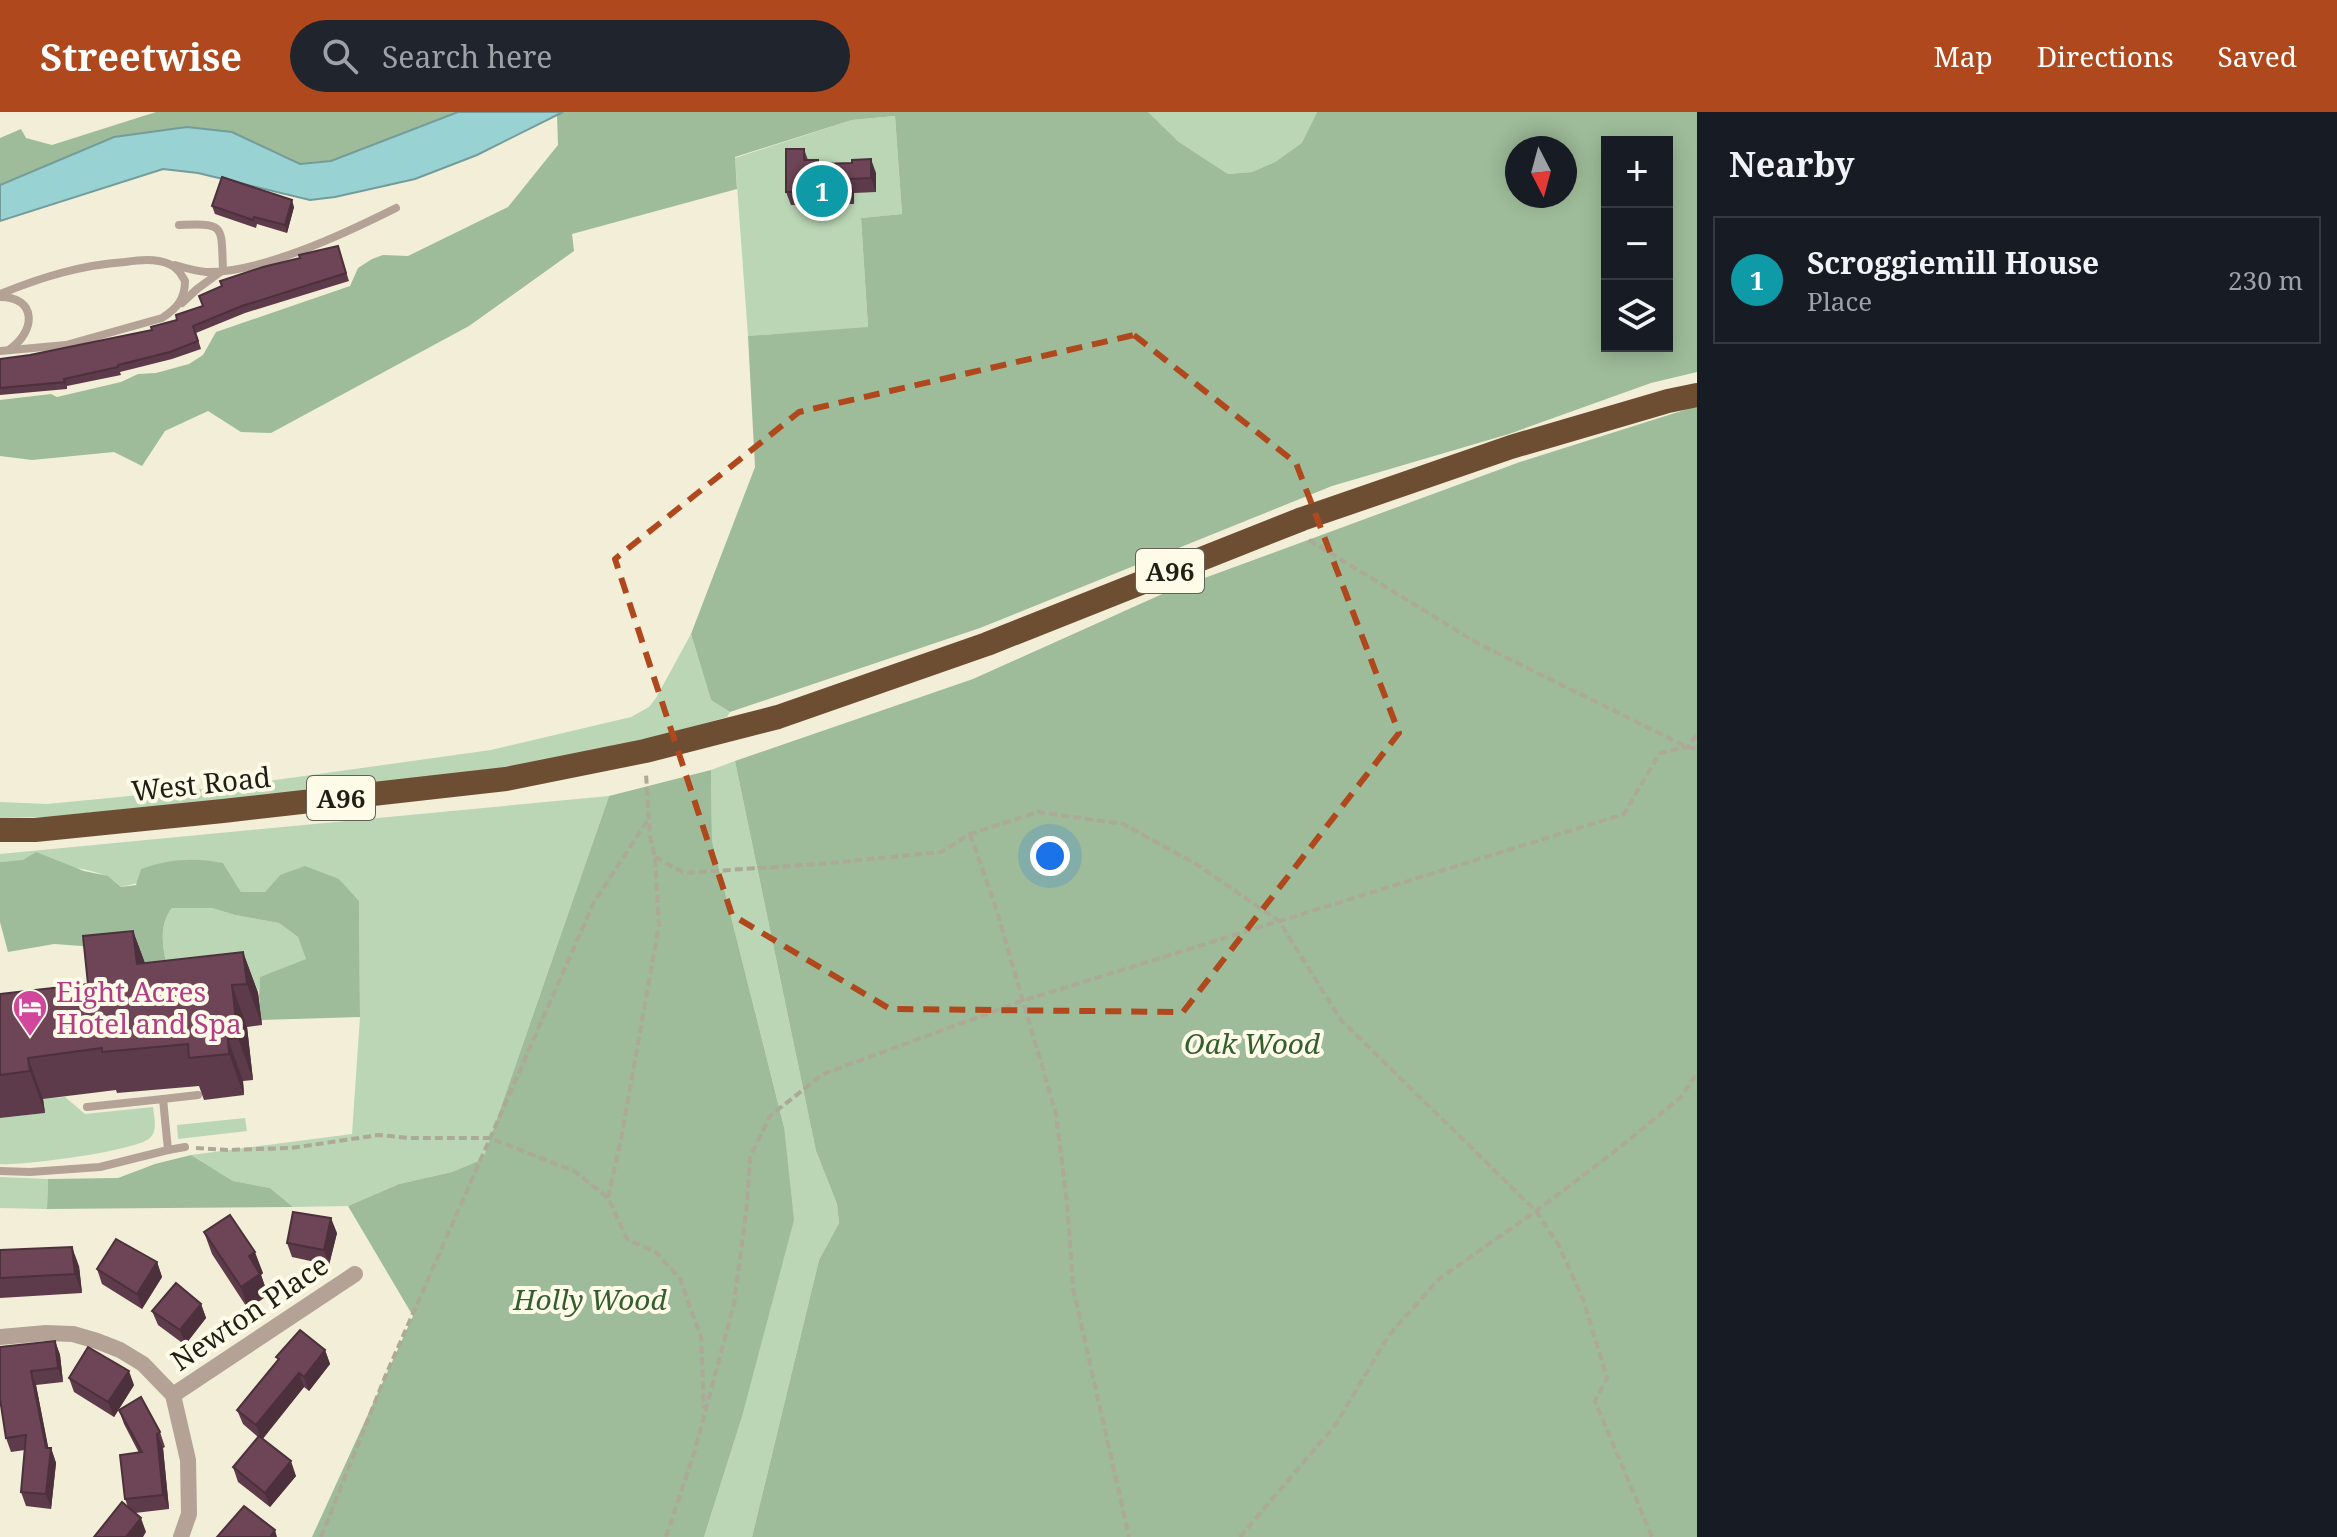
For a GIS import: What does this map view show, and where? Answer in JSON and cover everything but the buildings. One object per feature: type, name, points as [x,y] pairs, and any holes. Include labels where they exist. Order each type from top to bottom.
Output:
[{"type":"highway","name":"A96","points":[[645,751],[778,717],[987,644],[1287,525],[1511,447],[1697,395]]},
{"type":"highway","name":"West Road","points":[[0,830],[35,830],[208,813],[506,779],[645,751]]},
{"type":"street","name":"Newton Place","points":[[173,1395],[355,1274]]},
{"type":"street","points":[[0,1337],[73,1334],[97,1341],[143,1364],[173,1395],[188,1460],[189,1514],[181,1537]]},
{"type":"lane","points":[[0,296],[56,273],[91,265],[141,260],[200,271],[264,262],[320,242],[396,208]]},
{"type":"lane","points":[[179,225],[210,224],[217,227],[222,235],[223,270]]},
{"type":"lane","points":[[170,264],[185,281],[183,298],[176,309]]},
{"type":"lane","points":[[5,351],[66,345],[162,318],[223,270]]},
{"type":"lane","points":[[0,296],[19,302],[29,315],[30,322],[27,333],[5,351]]},
{"type":"lane","points":[[87,1107],[198,1095]]},
{"type":"lane","points":[[163,1099],[168,1150]]},
{"type":"lane","points":[[0,1171],[100,1167],[185,1147]]},
{"type":"path","points":[[1287,525],[1479,644],[1687,747],[1697,749]]},
{"type":"path","points":[[666,1537],[695,1450],[734,1304],[750,1157],[770,1116],[823,1074],[1022,1001],[1624,814],[1660,753],[1687,747],[1697,735]]},
{"type":"path","points":[[608,1198],[659,925],[645,751]]},
{"type":"path","points":[[655,857],[684,873],[941,852],[970,834],[1038,812],[1123,824],[1196,864],[1279,921],[1341,1020],[1536,1211],[1558,1244],[1583,1299],[1607,1378],[1595,1401],[1652,1537]]},
{"type":"path","points":[[321,1537],[385,1377],[594,902],[649,818]]},
{"type":"path","points":[[970,834],[995,905],[1056,1114],[1073,1288],[1129,1537]]},
{"type":"path","points":[[1240,1537],[1336,1424],[1389,1335],[1439,1279],[1619,1148],[1681,1097],[1697,1073]]},
{"type":"path","points":[[185,1147],[228,1150],[291,1148],[379,1135],[490,1138],[576,1172],[608,1198],[627,1239],[657,1253],[680,1279],[701,1337],[705,1415]]},
{"type":"highlighted area","points":[[1134,335],[1296,463],[1399,733],[1183,1012],[890,1009],[732,915],[615,559],[799,412]]},
{"type":"green space","points":[[156,112],[458,112],[331,161],[300,164],[232,132],[114,137],[0,185],[0,138],[21,129],[26,138],[52,145]]},
{"type":"green space","points":[[563,112],[1148,112],[1179,142],[1228,174],[1252,172],[1275,162],[1302,143],[1317,112],[1697,112],[1697,372],[1651,383],[1509,434],[1332,486],[980,628],[730,712],[711,700],[691,634],[755,467],[748,336],[868,327],[861,218],[902,214],[895,116],[852,120],[735,157],[737,189],[572,234],[574,251],[469,326],[271,433],[241,432],[208,411],[165,431],[142,466],[114,452],[32,460],[0,456],[0,400],[51,394],[57,397],[121,382],[138,374],[156,373],[189,364],[203,355],[216,332],[350,286],[358,268],[372,259],[383,255],[408,256],[508,207],[558,145],[557,114]]},
{"type":"green space","points":[[1148,112],[1317,112],[1303,143],[1275,162],[1252,172],[1228,174],[1179,142]]},
{"type":"green space","points":[[895,116],[902,214],[861,218],[868,328],[748,336],[735,158],[852,120]]},
{"type":"green space","name":"Oak Wood","points":[[1697,406],[1697,1537],[752,1537],[819,1260],[839,1223],[837,1204],[816,1151],[735,761],[973,679],[1169,591],[1520,462]]},
{"type":"green space","points":[[691,634],[711,700],[730,712],[727,717],[644,740],[490,771],[45,817],[0,818],[0,802],[47,804],[233,786],[491,750],[631,717],[649,707],[656,698]]},
{"type":"green space","points":[[735,761],[816,1151],[837,1204],[839,1223],[819,1260],[752,1537],[704,1537],[741,1420],[784,1127],[712,841],[711,770]]},
{"type":"green space","name":"Holly Wood","points":[[711,770],[712,841],[784,1127],[794,1220],[741,1420],[704,1537],[312,1537],[413,1316],[348,1206],[399,1184],[452,1172],[483,1159],[609,796]]},
{"type":"green space","points":[[609,796],[483,1159],[452,1172],[399,1184],[348,1206],[293,1207],[270,1188],[233,1181],[191,1155],[352,1134],[360,1017],[359,902],[339,879],[280,875],[265,892],[241,892],[223,863],[121,887],[108,877],[83,869],[0,862],[0,854]]},
{"type":"green space","points":[[36,852],[84,871],[108,876],[121,887],[136,885],[141,869],[182,860],[223,863],[241,892],[265,892],[280,875],[305,866],[339,879],[359,901],[360,1017],[261,1020],[260,977],[306,959],[298,937],[279,923],[212,908],[172,908],[167,917],[163,947],[172,988],[82,946],[54,944],[8,952],[0,922],[0,862],[23,860]]},
{"type":"green space","points":[[172,908],[212,908],[279,923],[298,937],[307,959],[261,977],[258,993],[148,1005],[172,988],[163,937]]},
{"type":"green space","points":[[65,1097],[85,1114],[153,1107],[154,1132],[150,1138],[124,1148],[53,1160],[0,1164],[0,1118],[44,1113],[43,1099]]},
{"type":"green space","points":[[245,1118],[247,1131],[178,1139],[177,1125]]},
{"type":"green space","points":[[191,1155],[233,1181],[270,1188],[293,1207],[47,1209],[48,1179],[118,1178]]},
{"type":"green space","points":[[0,1177],[48,1179],[47,1209],[0,1208]]},
{"type":"water","points":[[458,112],[563,112],[477,155],[415,179],[335,197],[310,200],[198,173],[163,169],[0,221],[0,185],[114,137],[187,127],[232,132],[300,164],[331,161]]},
{"type":"place","name":"Scroggiemill House","points":[[822,191]]},
{"type":"place","name":"Eight Acres Hotel and Spa","points":[[30,1038]]}]
